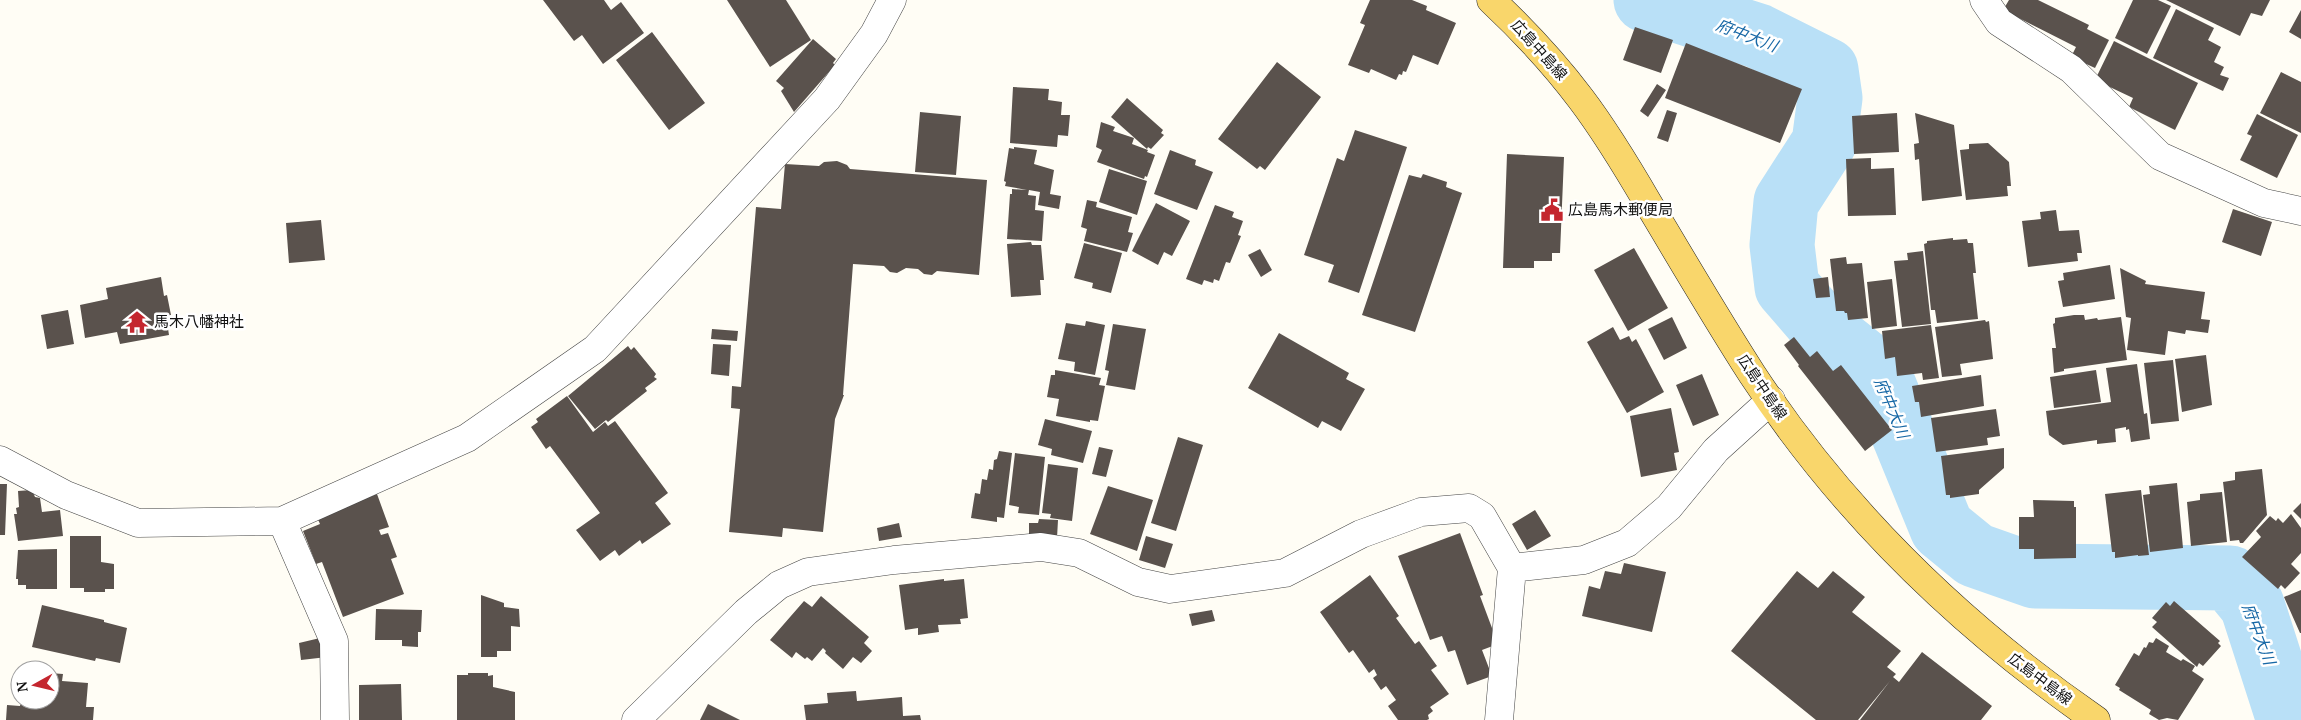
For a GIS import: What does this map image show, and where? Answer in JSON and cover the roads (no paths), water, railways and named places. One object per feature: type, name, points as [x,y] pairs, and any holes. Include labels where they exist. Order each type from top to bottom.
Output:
[{"type":"main road","name":"広島中島線","points":[[1491,0],[1548,58],[1582,100],[1612,144],[1724,329],[1771,400],[1819,464],[1854,506],[1930,586],[2013,659],[2096,720]]},
{"type":"street","points":[[0,460],[66,495],[138,522],[282,521],[467,438],[595,349],[828,99],[874,34],[892,0]]},
{"type":"street","points":[[1984,0],[1998,22],[2071,68],[2160,156],[2264,203],[2301,211]]},
{"type":"street","points":[[1512,568],[1584,560],[1627,543],[1670,507],[1716,450],[1771,400]]},
{"type":"street","points":[[636,720],[752,607],[779,585],[808,572],[894,560],[1041,547],[1079,553],[1138,582],[1170,589],[1285,573],[1360,534],[1421,512],[1469,508],[1482,516],[1512,568],[1500,720]]},
{"type":"street","points":[[282,521],[334,641],[336,720]]},
{"type":"waterway","name":"府中大川","points":[[1646,0],[1758,36],[1826,70],[1830,98],[1824,143],[1786,202],[1782,245],[1787,287],[1825,331],[1879,374],[1942,528],[1975,555],[2035,576],[2230,578],[2252,605],[2289,720]]},
{"type":"place","name":"広島馬木郵便局","points":[[1552,210]]},
{"type":"place","name":"馬木八幡神社","points":[[137,322]]}]
